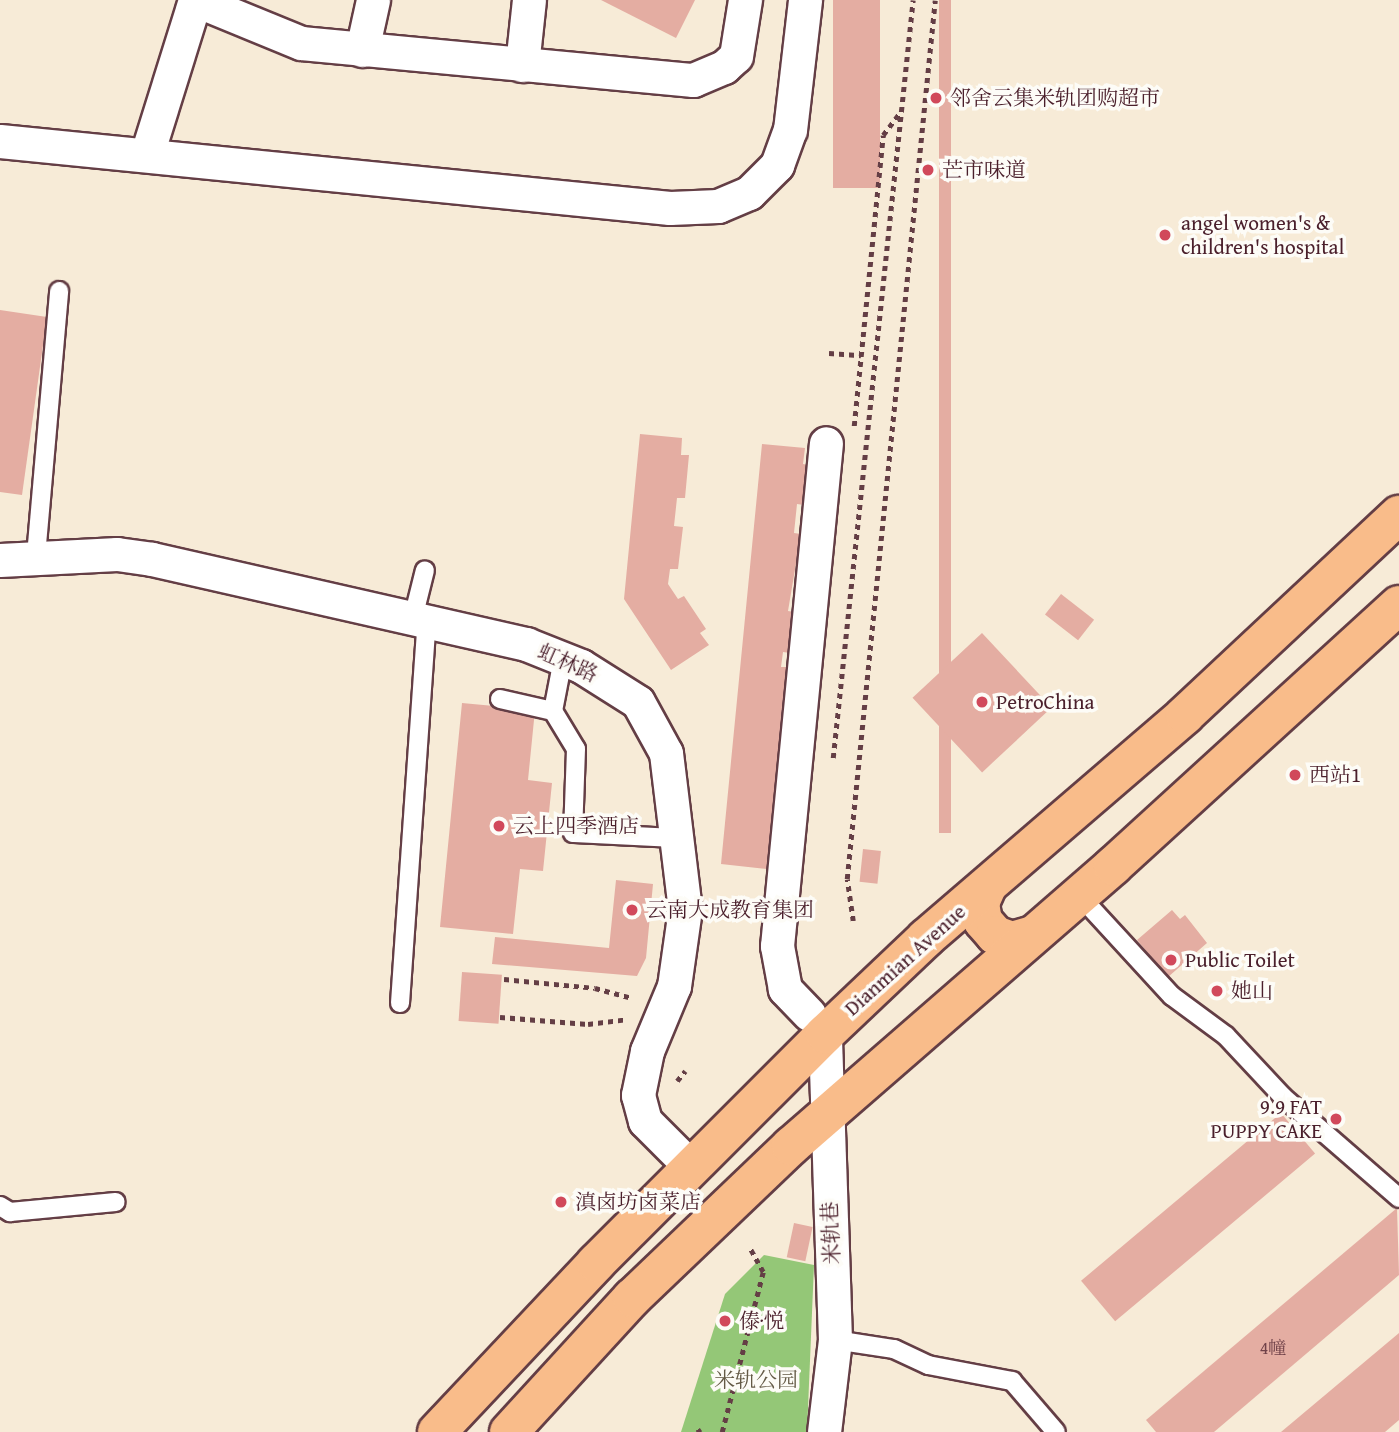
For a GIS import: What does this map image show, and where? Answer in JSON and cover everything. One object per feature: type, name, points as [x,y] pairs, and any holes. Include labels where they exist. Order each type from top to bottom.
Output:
[{"type":"main road","name":"Dianmian Avenue","points":[[437,1432],[699,1159],[817,1024],[987,887],[1185,715],[1399,515]]},
{"type":"main road","points":[[509,1432],[632,1298],[826,1115],[1079,895],[1399,605]]},
{"type":"main road","points":[[987,887],[980,903],[989,928],[1012,941],[1030,936]]},
{"type":"street","points":[[147,154],[196,0],[301,43],[693,80],[724,67],[736,56],[745,0]]},
{"type":"street","points":[[362,50],[373,0]]},
{"type":"street","points":[[522,65],[529,0]]},
{"type":"street","points":[[0,141],[670,208],[718,206],[749,193],[777,164],[790,130],[805,0]]},
{"type":"street","points":[[817,1024],[785,989],[777,946],[840,438]]},
{"type":"street","name":"虹林路","points":[[0,560],[36,556],[117,554],[152,559],[526,644],[613,683],[650,718],[666,753],[685,909],[683,951],[666,1010],[647,1051],[638,1095],[653,1133],[699,1159]]},
{"type":"street","name":"米轨巷","points":[[817,1024],[826,1115],[835,1340],[824,1432]]},
{"type":"lane","points":[[36,556],[59,291]]},
{"type":"lane","points":[[400,1003],[420,619],[425,570]]},
{"type":"lane","points":[[563,659],[553,712],[576,749],[573,833],[676,838]]},
{"type":"lane","points":[[500,699],[553,712]]},
{"type":"lane","points":[[1079,895],[1172,996],[1226,1036],[1283,1097],[1399,1198]]},
{"type":"lane","points":[[0,1206],[10,1212],[116,1202]]},
{"type":"lane","points":[[835,1340],[894,1349],[928,1365],[1012,1381],[1056,1432]]},
{"type":"path","points":[[832,765],[913,0]]},
{"type":"path","points":[[853,920],[846,879],[934,0]]},
{"type":"path","points":[[840,438],[861,355],[883,135],[902,110]]},
{"type":"path","points":[[829,353],[861,355]]},
{"type":"path","points":[[500,1017],[588,1024],[632,1018],[633,997],[504,979]]},
{"type":"path","points":[[722,1432],[763,1272],[750,1248]]},
{"type":"green space","name":"米轨公园","points":[[764,1255],[814,1265],[807,1432],[681,1432],[725,1294]]},
{"type":"building","points":[[601,0],[695,0],[676,38]]},
{"type":"building","points":[[833,0],[880,0],[880,188],[833,188]]},
{"type":"building","points":[[939,0],[951,0],[951,833],[939,833]]},
{"type":"building","points":[[0,310],[47,317],[22,495],[0,492]]},
{"type":"building","points":[[640,434],[682,438],[681,455],[689,455],[685,498],[677,498],[674,526],[683,527],[678,569],[670,569],[668,584],[678,599],[684,596],[706,629],[700,633],[709,645],[671,670],[624,599]]},
{"type":"building","points":[[762,444],[805,448],[803,464],[808,465],[804,505],[797,504],[794,533],[801,534],[788,611],[794,612],[790,653],[783,652],[781,667],[787,667],[767,869],[721,864]]},
{"type":"building","points":[[1061,594],[1094,620],[1078,640],[1045,614]]},
{"type":"building","name":"PetroChina","points":[[982,633],[1052,708],[982,772],[913,698]]},
{"type":"building","name":"云上四季酒店","points":[[462,703],[535,710],[528,780],[552,783],[543,871],[520,869],[513,934],[440,927]]},
{"type":"building","points":[[863,849],[881,851],[877,884],[860,882]]},
{"type":"building","name":"云南大成教育集团","points":[[616,880],[653,884],[646,958],[637,976],[492,964],[495,937],[609,948]]},
{"type":"building","name":"Public Toilet","points":[[1172,910],[1180,919],[1185,915],[1207,943],[1168,977],[1137,940]]},
{"type":"building","points":[[462,972],[502,975],[498,1024],[459,1021]]},
{"type":"building","points":[[1281,1113],[1315,1154],[1115,1321],[1081,1281]]},
{"type":"building","points":[[1397,1208],[1399,1275],[1214,1432],[1156,1432],[1146,1420]]},
{"type":"building","points":[[794,1223],[813,1227],[805,1261],[787,1257]]},
{"type":"building","points":[[1399,1333],[1399,1420],[1385,1432],[1281,1432]]},
{"type":"place","name":"邻舍云集米轨团购超市","points":[[936,98]]},
{"type":"place","name":"芒市味道","points":[[928,170]]},
{"type":"place","name":"angel women's & children's hospital","points":[[1165,235]]},
{"type":"place","name":"PetroChina","points":[[982,702]]},
{"type":"place","name":"西站1","points":[[1295,775]]},
{"type":"place","name":"云上四季酒店","points":[[499,826]]},
{"type":"place","name":"云南大成教育集团","points":[[632,910]]},
{"type":"place","name":"Public Toilet","points":[[1171,960]]},
{"type":"place","name":"她山","points":[[1217,991]]},
{"type":"place","name":"9.9 FAT PUPPY CAKE","points":[[1336,1119]]},
{"type":"place","name":"滇卤坊卤菜店","points":[[561,1202]]},
{"type":"place","name":"傣·悦","points":[[725,1321]]}]
